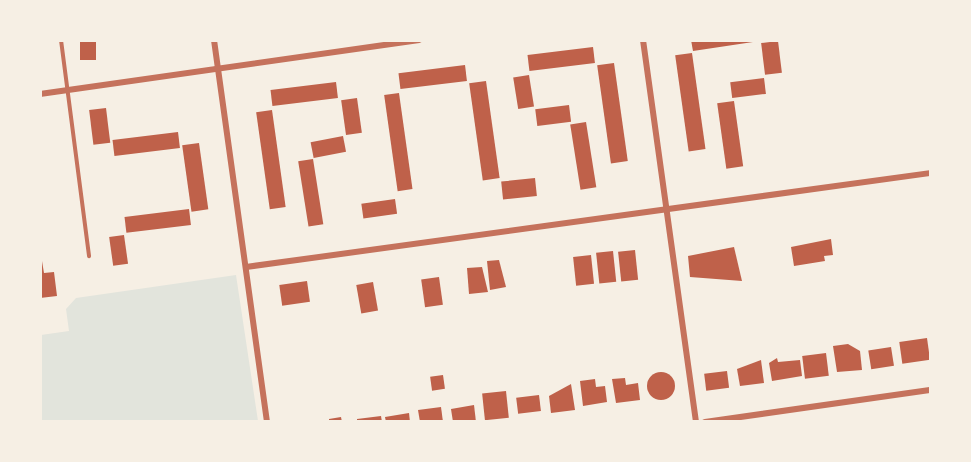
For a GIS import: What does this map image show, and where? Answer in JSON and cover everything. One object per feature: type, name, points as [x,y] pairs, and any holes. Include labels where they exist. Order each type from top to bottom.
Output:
[{"type":"street","points":[[214,40],[267,422]]},
{"type":"street","points":[[40,94],[419,40]]},
{"type":"street","points":[[644,40],[696,422]]},
{"type":"street","points":[[246,267],[930,173]]},
{"type":"street","points":[[705,422],[930,390]]},
{"type":"lane","points":[[61,40],[89,256]]},
{"type":"shaded area","points":[[236,275],[258,421],[41,421],[41,335],[69,331],[66,309],[76,298]]},
{"type":"building","points":[[80,40],[96,40],[96,60],[80,60]]},
{"type":"building","points":[[691,40],[753,40],[753,42],[693,51]]},
{"type":"building","points":[[778,41],[782,73],[765,75],[761,43]]},
{"type":"building","points":[[593,47],[595,63],[529,71],[527,55]]},
{"type":"building","points":[[692,53],[705,149],[689,151],[675,55]]},
{"type":"building","points":[[614,63],[628,161],[611,163],[597,65]]},
{"type":"building","points":[[465,65],[467,81],[400,89],[398,73]]},
{"type":"building","points":[[529,75],[534,107],[518,109],[513,78]]},
{"type":"building","points":[[764,78],[766,94],[732,98],[730,82]]},
{"type":"building","points":[[486,81],[500,178],[483,180],[469,83]]},
{"type":"building","points":[[336,82],[338,98],[272,106],[270,90]]},
{"type":"building","points":[[399,93],[412,189],[398,191],[384,95]]},
{"type":"building","points":[[357,98],[362,133],[346,135],[341,100]]},
{"type":"building","points":[[734,101],[743,166],[726,169],[717,103]]},
{"type":"building","points":[[569,105],[571,122],[537,126],[535,109]]},
{"type":"building","points":[[106,108],[110,143],[93,145],[89,110]]},
{"type":"building","points":[[272,110],[286,207],[270,209],[256,112]]},
{"type":"building","points":[[586,122],[596,187],[581,190],[570,125]]},
{"type":"building","points":[[178,132],[180,148],[114,156],[112,140]]},
{"type":"building","points":[[343,136],[346,152],[314,158],[311,142]]},
{"type":"building","points":[[199,143],[208,209],[191,212],[182,145]]},
{"type":"building","points":[[313,159],[323,224],[309,227],[298,161]]},
{"type":"building","points":[[535,178],[537,196],[503,199],[501,182]]},
{"type":"building","points":[[395,199],[397,214],[363,219],[361,204]]},
{"type":"building","points":[[189,209],[191,225],[126,233],[124,217]]},
{"type":"building","points":[[124,235],[128,264],[113,266],[109,237]]},
{"type":"building","points":[[831,239],[833,255],[824,256],[825,261],[794,266],[791,247]]},
{"type":"building","points":[[734,247],[742,281],[690,277],[688,256]]},
{"type":"building","points":[[635,250],[638,280],[621,282],[618,252]]},
{"type":"building","points":[[613,251],[616,282],[599,284],[596,253]]},
{"type":"building","points":[[591,255],[594,284],[576,286],[573,257]]},
{"type":"building","points":[[499,260],[506,287],[490,290],[487,261]]},
{"type":"building","points":[[42,261],[44,273],[54,272],[57,296],[40,298]]},
{"type":"building","points":[[482,267],[488,292],[469,294],[467,268]]},
{"type":"building","points":[[439,277],[443,305],[425,307],[421,280]]},
{"type":"building","points":[[307,281],[310,302],[282,306],[279,285]]},
{"type":"building","points":[[373,282],[378,311],[361,314],[356,285]]},
{"type":"building","points":[[927,338],[930,360],[902,364],[899,342]]},
{"type":"building","points":[[848,344],[860,351],[862,370],[837,372],[833,346]]},
{"type":"building","points":[[891,347],[894,366],[871,369],[868,351]]},
{"type":"building","points":[[826,353],[829,376],[805,379],[802,356]]},
{"type":"building","points":[[777,358],[778,362],[800,360],[802,376],[772,381],[769,363]]},
{"type":"building","points":[[761,360],[764,383],[740,386],[737,369]]},
{"type":"building","points":[[727,371],[729,388],[706,391],[704,374]]},
{"type":"building","points":[[661,372],[671,376],[675,386],[671,396],[661,400],[651,396],[647,386],[651,376]]},
{"type":"building","points":[[443,375],[445,389],[432,391],[430,377]]},
{"type":"building","points":[[625,378],[626,385],[638,383],[640,400],[616,403],[612,379]]},
{"type":"building","points":[[595,379],[596,387],[605,386],[607,402],[583,406],[580,381]]},
{"type":"building","points":[[571,384],[575,410],[551,413],[549,396]]},
{"type":"building","points":[[506,391],[509,418],[485,420],[482,394]]},
{"type":"building","points":[[539,395],[541,411],[518,414],[516,398]]},
{"type":"building","points":[[474,405],[476,422],[453,422],[451,409]]},
{"type":"building","points":[[441,407],[443,422],[420,422],[418,410]]},
{"type":"building","points":[[409,413],[410,422],[386,422],[385,417]]},
{"type":"building","points":[[381,416],[382,422],[357,422],[357,419]]},
{"type":"building","points":[[341,417],[342,422],[329,422],[329,419]]}]
